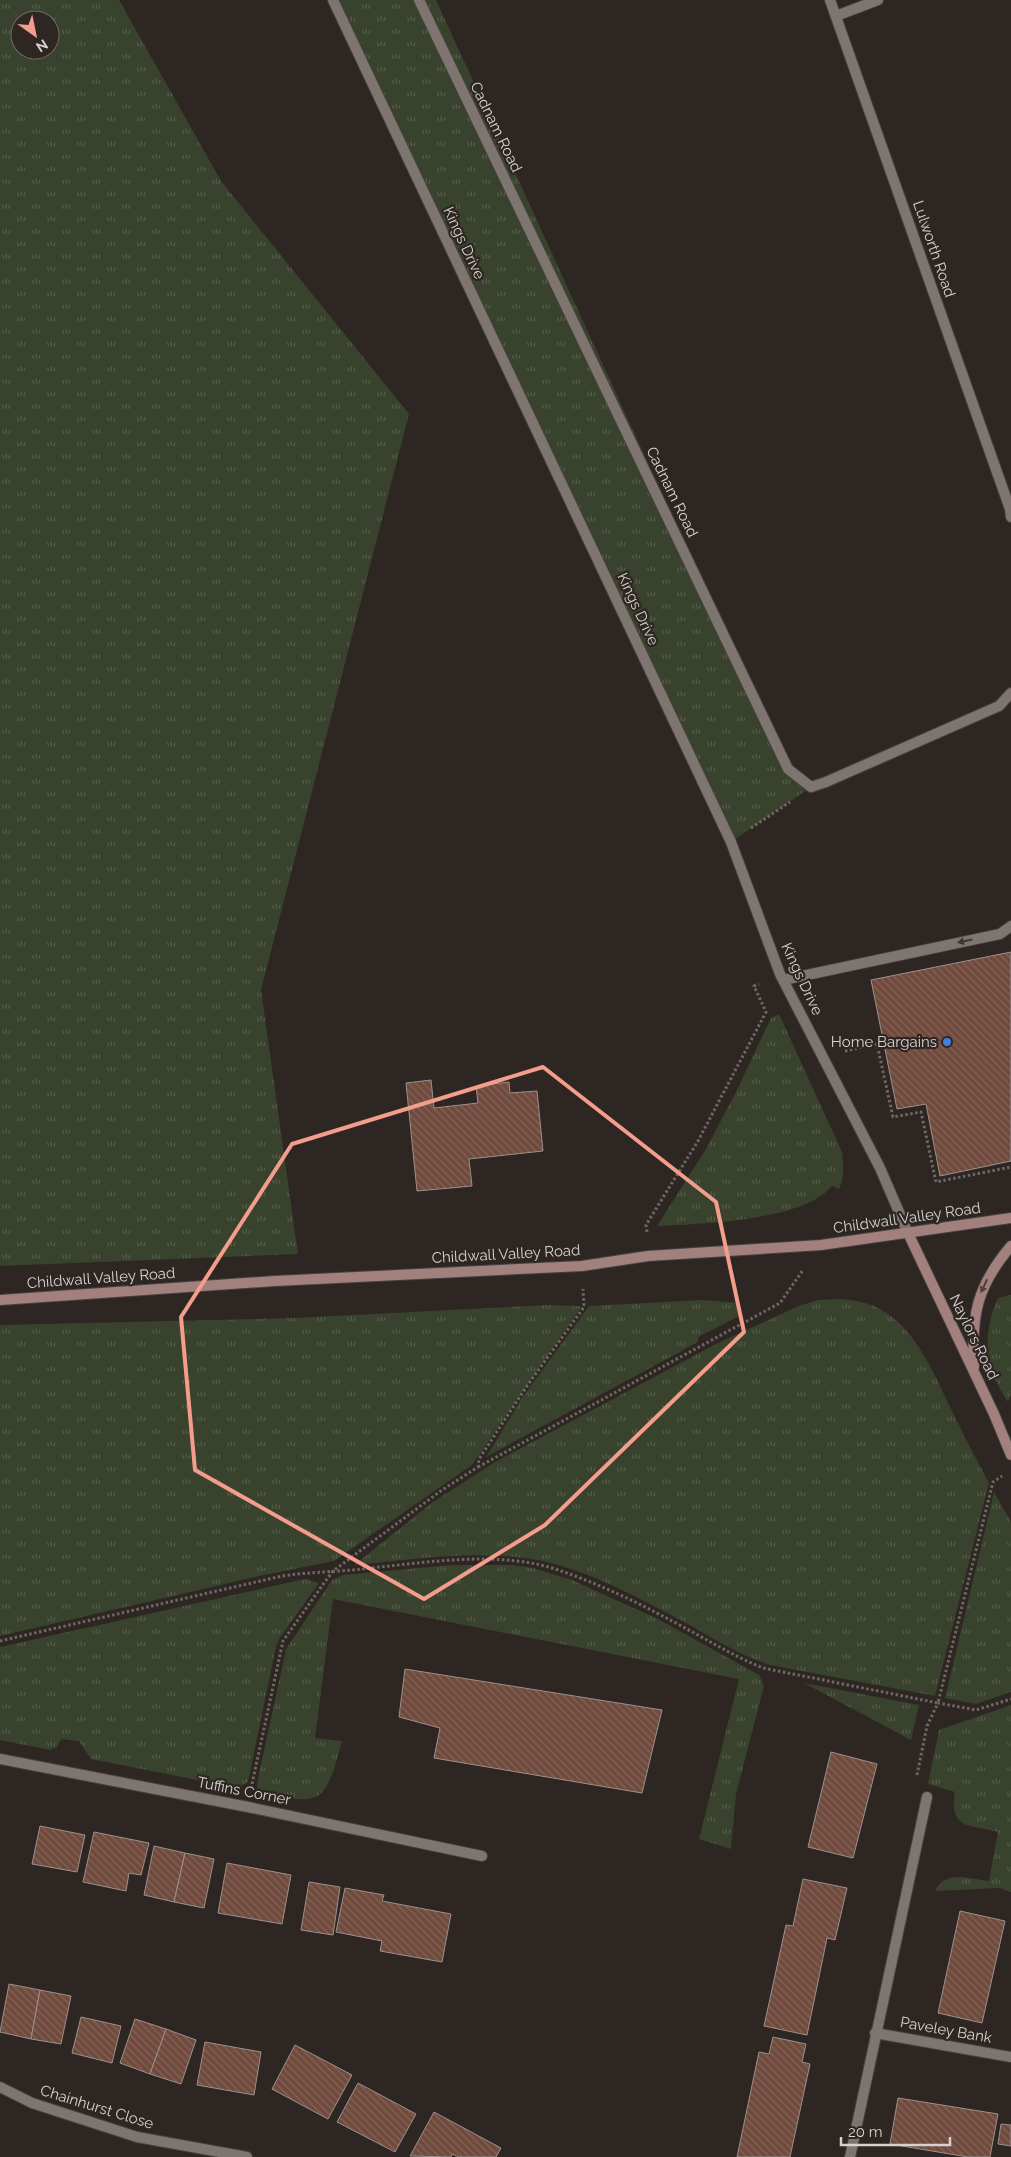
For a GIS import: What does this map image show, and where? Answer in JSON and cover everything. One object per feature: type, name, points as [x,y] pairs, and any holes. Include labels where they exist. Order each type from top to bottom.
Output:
[{"type":"main road","name":"Childwall Valley Road","points":[[0,1300],[276,1281],[582,1266],[648,1256],[821,1245],[1011,1218]]},
{"type":"main road","name":"Naylors Road","points":[[908,1233],[1011,1454]]},
{"type":"main road","points":[[975,1374],[974,1320],[981,1292],[995,1266],[1011,1246]]},
{"type":"street","name":"Kings Drive","points":[[333,0],[731,842],[782,977],[880,1168],[908,1233]]},
{"type":"street","name":"Cadnam Road","points":[[419,0],[788,770],[811,788]]},
{"type":"street","name":"Lulworth Road","points":[[830,0],[1011,511]]},
{"type":"street","points":[[836,16],[878,0]]},
{"type":"street","points":[[811,788],[999,706],[1011,693]]},
{"type":"street","points":[[782,977],[1000,934],[1011,926]]},
{"type":"street","name":"Tuffins Corner","points":[[0,1759],[248,1807],[482,1856]]},
{"type":"street","points":[[850,2157],[927,1797]]},
{"type":"street","name":"Paveley Bank","points":[[876,2033],[1011,2057]]},
{"type":"street","name":"Chainhurst Close","points":[[0,2087],[32,2103],[137,2137],[247,2157]]},
{"type":"path","points":[[731,842],[811,788]]},
{"type":"path","points":[[648,1256],[646,1225],[698,1141],[766,1012],[754,986],[782,977]]},
{"type":"path","points":[[823,1056],[877,1044],[893,1117],[921,1112],[936,1182],[1011,1167]]},
{"type":"path","points":[[248,1807],[283,1641],[333,1571],[442,1490],[478,1467],[780,1302],[821,1245]]},
{"type":"path","points":[[478,1467],[479,1460],[527,1386],[584,1306],[582,1266]]},
{"type":"path","points":[[927,1797],[916,1783],[927,1726],[938,1703],[993,1482],[1005,1474]]},
{"type":"path","points":[[0,1641],[282,1576],[312,1572],[478,1560],[539,1564],[561,1571],[604,1588],[672,1621],[743,1660],[763,1668],[976,1710],[1011,1699]]},
{"type":"highlighted area","points":[[543,1067],[716,1202],[744,1332],[545,1525],[424,1599],[195,1470],[181,1317],[292,1144]]},
{"type":"green space","points":[[0,0],[119,0],[221,181],[409,414],[261,990],[298,1254],[0,1266]]},
{"type":"green space","points":[[339,0],[436,0],[788,769],[811,787],[731,842]]},
{"type":"green space","points":[[779,1014],[842,1152],[843,1175],[839,1189],[832,1186],[818,1198],[799,1207],[776,1214],[724,1222],[657,1226],[706,1149],[737,1090],[771,1018]]},
{"type":"green space","points":[[1011,1295],[1011,1395],[1008,1402],[994,1377],[988,1352],[988,1339],[989,1326],[998,1298]]},
{"type":"green space","points":[[839,1299],[861,1302],[880,1309],[905,1329],[932,1370],[989,1483],[935,1696],[770,1665],[734,1650],[610,1584],[547,1562],[523,1558],[475,1555],[354,1565],[433,1502],[495,1462],[716,1344],[799,1306],[818,1300]]},
{"type":"green space","points":[[703,1300],[739,1303],[739,1316],[698,1337],[698,1342],[486,1457],[522,1398],[589,1306]]},
{"type":"green space","points":[[549,1305],[580,1306],[580,1309],[472,1465],[334,1561],[259,1576],[0,1636],[0,1325],[294,1318]]},
{"type":"green space","points":[[994,1492],[1011,1522],[1011,1692],[976,1704],[945,1698]]},
{"type":"green space","points":[[451,1565],[512,1565],[533,1568],[572,1580],[658,1619],[759,1675],[764,1686],[736,1794],[731,1849],[699,1839],[739,1679],[333,1599],[315,1738],[342,1741],[331,1778],[325,1789],[318,1796],[308,1799],[296,1799],[258,1792],[257,1783],[286,1649],[332,1580],[343,1575]]},
{"type":"green space","points":[[305,1579],[319,1583],[279,1639],[248,1782],[237,1788],[91,1759],[79,1741],[61,1739],[57,1747],[50,1750],[0,1740],[0,1647]]},
{"type":"green space","points":[[804,1683],[919,1705],[911,1740]]},
{"type":"green space","points":[[1011,1705],[1011,1892],[999,1888],[935,1891],[939,1884],[951,1878],[966,1877],[989,1881],[998,1832],[964,1824],[955,1814],[955,1792],[928,1784],[939,1730]]},
{"type":"building","name":"Home Bargains","points":[[1011,952],[1011,1161],[940,1176],[926,1104],[897,1109],[871,980]]},
{"type":"building","points":[[431,1080],[434,1108],[478,1103],[476,1086],[509,1082],[510,1093],[537,1091],[543,1151],[469,1159],[472,1186],[417,1191],[406,1083]]},
{"type":"building","points":[[405,1669],[662,1710],[642,1793],[434,1758],[440,1728],[399,1717]]},
{"type":"building","points":[[831,1752],[877,1764],[853,1858],[808,1847]]},
{"type":"building","points":[[40,1826],[85,1835],[77,1872],[32,1864]]},
{"type":"building","points":[[94,1832],[149,1843],[141,1875],[129,1873],[126,1891],[83,1882]]},
{"type":"building","points":[[154,1846],[185,1853],[174,1902],[144,1895]]},
{"type":"building","points":[[185,1853],[214,1859],[204,1908],[174,1902]]},
{"type":"building","points":[[227,1863],[291,1875],[282,1924],[218,1913]]},
{"type":"building","points":[[803,1879],[847,1888],[835,1940],[827,1938],[807,2035],[764,2026],[786,1925],[793,1926]]},
{"type":"building","points":[[309,1882],[340,1887],[333,1935],[301,1930]]},
{"type":"building","points":[[345,1888],[384,1895],[382,1901],[451,1914],[442,1962],[380,1951],[382,1941],[336,1932]]},
{"type":"building","points":[[960,1911],[1005,1921],[982,2023],[938,2013]]},
{"type":"building","points":[[9,1984],[40,1990],[31,2039],[0,2032]]},
{"type":"building","points":[[40,1990],[71,1996],[61,2044],[31,2039]]},
{"type":"building","points":[[81,2017],[121,2026],[112,2063],[72,2053]]},
{"type":"building","points":[[135,2019],[166,2029],[150,2074],[120,2063]]},
{"type":"building","points":[[166,2029],[196,2040],[181,2084],[150,2074]]},
{"type":"building","points":[[773,2037],[806,2044],[802,2062],[810,2064],[790,2157],[737,2157],[759,2052],[769,2054]]},
{"type":"building","points":[[205,2042],[261,2052],[254,2095],[197,2085]]},
{"type":"building","points":[[295,2045],[352,2075],[328,2119],[272,2089]]},
{"type":"building","points":[[358,2083],[416,2114],[395,2152],[337,2122]]},
{"type":"building","points":[[898,2098],[998,2114],[990,2157],[968,2157],[890,2144]]},
{"type":"building","points":[[434,2112],[501,2148],[496,2157],[459,2157],[452,2154],[451,2157],[410,2156]]},
{"type":"building","points":[[1001,2124],[1011,2125],[1011,2146],[998,2144]]},
{"type":"place","name":"Home Bargains","points":[[947,1042]]}]
